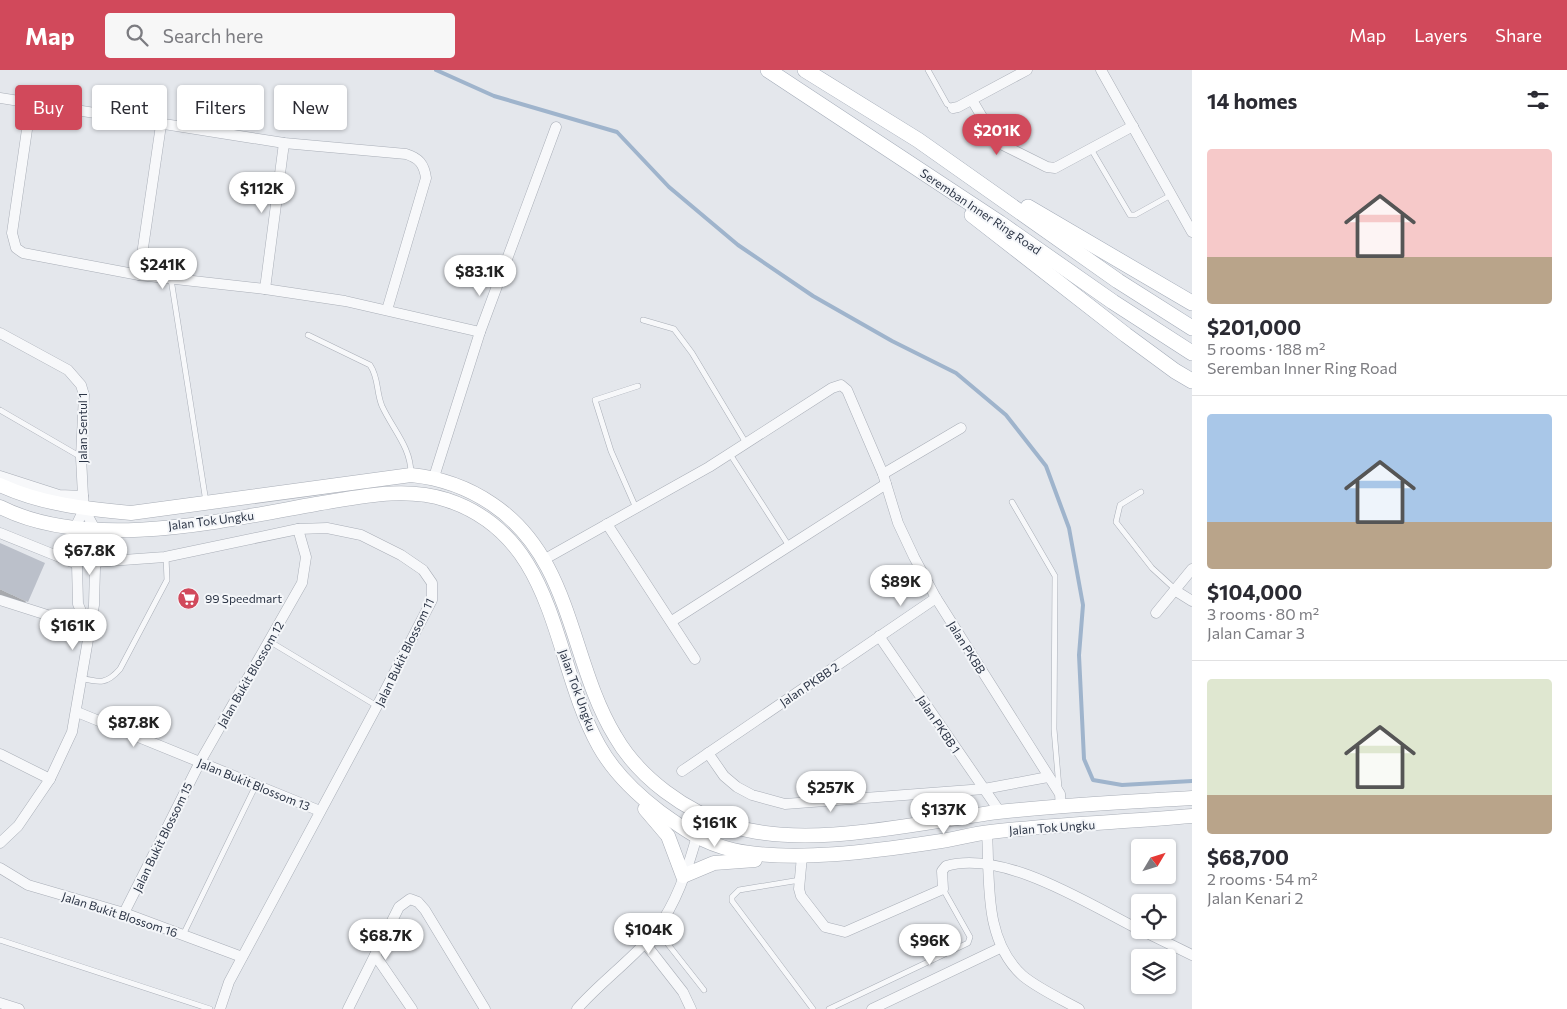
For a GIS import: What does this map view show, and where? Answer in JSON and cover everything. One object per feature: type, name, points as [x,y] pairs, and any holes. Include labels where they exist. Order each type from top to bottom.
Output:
[{"type":"main road","name":"Seremban Inner Ring Road","points":[[768,70],[1192,354]]},
{"type":"main road","name":"Seremban Inner Ring Road","points":[[805,70],[918,140],[1118,281],[1192,328]]},
{"type":"main road","points":[[918,140],[1192,304]]},
{"type":"main road","points":[[896,154],[1118,328],[1175,371],[1192,381]]},
{"type":"main road","name":"Jalan Tok Ungku","points":[[0,485],[18,493],[84,502],[131,513],[411,475],[434,477],[462,487],[502,511],[522,527],[544,558],[602,710],[614,736],[629,758],[650,778],[703,815],[746,830],[783,836],[859,832],[1000,812],[1061,801],[1192,798]]},
{"type":"main road","name":"Jalan Tok Ungku","points":[[0,507],[42,523],[96,531],[179,525],[237,518],[371,495],[405,493],[428,495],[452,502],[489,522],[507,536],[531,568],[545,598],[586,719],[611,764],[634,792],[696,839],[730,849],[764,855],[802,856],[937,842],[987,832],[1192,816]]},
{"type":"main road","points":[[634,792],[638,802],[668,836],[683,876],[714,863],[756,860],[764,855]]},
{"type":"street","points":[[953,108],[972,100],[1027,70]]},
{"type":"street","points":[[1101,70],[1192,232]]},
{"type":"street","points":[[0,98],[15,100]]},
{"type":"street","points":[[972,100],[997,142],[1037,164],[1055,168],[1133,126]]},
{"type":"street","points":[[167,126],[284,143],[406,154],[415,157],[421,162],[425,169],[426,178],[387,310]]},
{"type":"street","points":[[434,477],[480,332],[556,127]]},
{"type":"street","points":[[27,130],[12,233],[16,248],[30,256],[139,275],[265,289],[345,301],[480,332]]},
{"type":"street","points":[[139,275],[160,130]]},
{"type":"street","points":[[265,289],[284,143]]},
{"type":"street","name":"Jalan Sentul 1","points":[[0,333],[68,370],[81,385],[84,395],[81,456],[84,502]]},
{"type":"street","name":"Jalan PKBB","points":[[746,443],[832,388],[841,385],[848,390],[884,479],[898,523],[936,598],[1048,777],[1061,801]]},
{"type":"street","points":[[672,621],[788,546],[961,428]]},
{"type":"street","points":[[544,558],[636,508],[746,443]]},
{"type":"street","points":[[0,476],[84,502]]},
{"type":"street","points":[[84,502],[76,528],[78,604],[88,628]]},
{"type":"street","points":[[0,843],[18,826],[50,779],[72,732],[77,712],[88,628],[94,605],[96,531],[84,502]]},
{"type":"street","points":[[607,524],[672,621],[695,660]]},
{"type":"street","name":"Jalan Bukit Blossom 11","points":[[95,562],[166,557],[298,529],[327,528],[361,536],[401,555],[423,570],[432,583],[432,600],[229,982],[220,1009]]},
{"type":"street","name":"Jalan Bukit Blossom 12","points":[[200,762],[302,583],[306,557],[298,529]]},
{"type":"street","points":[[0,533],[77,564]]},
{"type":"street","points":[[1156,613],[1176,591],[1192,569]]},
{"type":"street","points":[[1176,591],[1192,601]]},
{"type":"street","name":"Jalan PKBB 2","points":[[682,771],[936,598]]},
{"type":"street","points":[[0,600],[88,628]]},
{"type":"street","name":"Jalan PKBB 1","points":[[879,636],[1000,812]]},
{"type":"street","name":"Jalan Bukit Blossom 13","points":[[77,712],[320,811]]},
{"type":"street","points":[[708,753],[724,776],[737,787],[752,795],[785,804],[984,789],[1048,777]]},
{"type":"street","points":[[0,754],[50,779]]},
{"type":"street","name":"Jalan Bukit Blossom 15","points":[[124,913],[200,762]]},
{"type":"street","points":[[578,1009],[656,929],[667,912],[683,876],[703,815]]},
{"type":"street","points":[[987,832],[993,927],[1000,948],[1023,975],[1079,1009]]},
{"type":"street","points":[[802,856],[801,896],[826,927],[838,932],[845,932],[943,889],[942,871],[946,866],[989,864],[1062,888],[1131,925]]},
{"type":"street","name":"Jalan Bukit Blossom 16","points":[[0,868],[28,885],[124,913],[242,957]]},
{"type":"street","points":[[348,1009],[398,907],[410,899],[418,902],[485,1009]]},
{"type":"street","points":[[1159,939],[1192,955]]},
{"type":"street","points":[[644,942],[683,992],[691,1009]]},
{"type":"street","points":[[872,1009],[1000,948]]},
{"type":"street","points":[[375,955],[412,1009]]},
{"type":"street","points":[[0,1003],[17,1009]]},
{"type":"lane","points":[[928,70],[947,104],[953,108]]},
{"type":"lane","points":[[1091,149],[1130,215],[1171,195]]},
{"type":"lane","points":[[171,278],[207,504]]},
{"type":"lane","points":[[643,320],[674,329],[692,352],[746,443]]},
{"type":"lane","points":[[308,335],[370,364],[377,381],[381,404],[409,455],[411,475]]},
{"type":"lane","points":[[636,508],[611,451],[595,400],[638,386]]},
{"type":"lane","points":[[0,410],[81,456]]},
{"type":"lane","points":[[730,454],[788,546]]},
{"type":"lane","points":[[1141,492],[1120,505],[1116,522],[1152,568],[1176,591]]},
{"type":"lane","points":[[1012,502],[1055,576],[1054,729],[1061,801]]},
{"type":"lane","points":[[82,678],[102,681],[111,679],[120,669],[168,580],[166,557]]},
{"type":"lane","points":[[269,641],[377,706]]},
{"type":"lane","points":[[183,935],[256,785]]},
{"type":"lane","points":[[800,880],[739,890],[732,897],[732,901],[813,1009]]},
{"type":"lane","points":[[829,1009],[968,943],[970,937],[943,889]]},
{"type":"lane","points":[[656,929],[704,990]]},
{"type":"lane","points":[[0,940],[210,1009]]},
{"type":"building","points":[[0,543],[45,563],[28,602],[0,589]]},
{"type":"waterway","points":[[436,70],[494,96],[617,132],[669,187],[738,245],[813,296],[892,341],[956,373],[1006,415],[1046,466],[1069,528],[1083,605],[1079,655],[1084,759],[1093,780],[1122,785],[1192,781]]},
{"type":"place","name":"99 Speedmart","points":[[189,598]]}]
